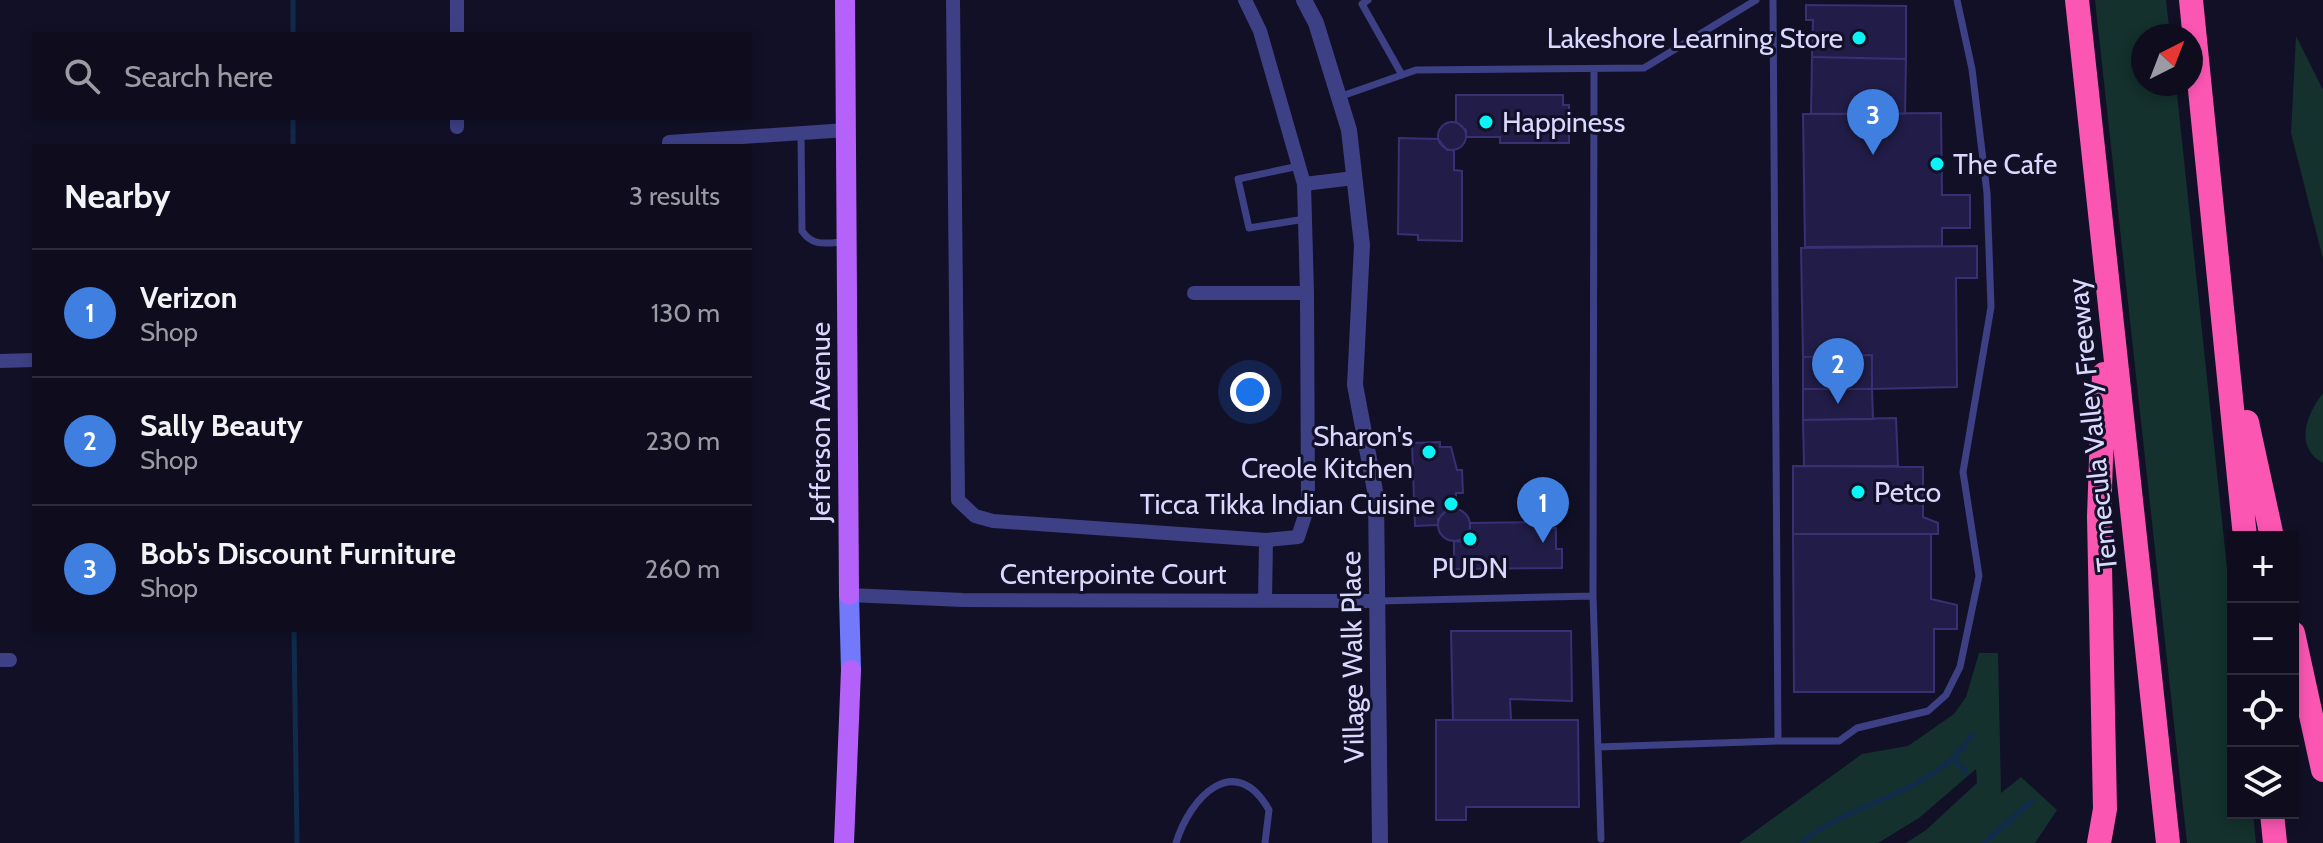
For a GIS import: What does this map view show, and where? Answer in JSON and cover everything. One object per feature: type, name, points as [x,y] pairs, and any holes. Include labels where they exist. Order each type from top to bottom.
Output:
[{"type":"highway","name":"Temecula Valley Freeway","points":[[2077,0],[2168,843]]},
{"type":"highway","points":[[2191,0],[2244,531]]},
{"type":"highway","points":[[2099,843],[2105,809],[2099,517],[2107,293]]},
{"type":"highway","points":[[2222,313],[2271,531]]},
{"type":"highway","points":[[2299,660],[2323,770]]},
{"type":"highway","points":[[2273,819],[2275,843]]},
{"type":"main road","name":"Jefferson Avenue","points":[[844,843],[851,670],[845,0]]},
{"type":"street","points":[[457,0],[457,32]]},
{"type":"street","points":[[953,0],[958,500],[975,516],[993,521],[1266,540],[1298,537],[1308,506],[1306,219],[1304,184],[1299,166],[1260,31],[1245,0]]},
{"type":"street","name":"Village Walk Place","points":[[1304,0],[1316,23],[1349,130],[1362,245],[1355,385],[1376,496],[1380,843]]},
{"type":"street","points":[[669,144],[847,130]]},
{"type":"street","points":[[1304,184],[1354,178]]},
{"type":"street","points":[[1194,293],[1307,293]]},
{"type":"street","points":[[0,361],[32,360]]},
{"type":"street","points":[[1265,600],[1266,540]]},
{"type":"street","name":"Centerpointe Court","points":[[849,595],[963,600],[1377,601]]},
{"type":"lane","points":[[1368,0],[1362,4],[1402,75]]},
{"type":"lane","points":[[1339,97],[1416,70],[1644,68],[1756,0]]},
{"type":"lane","points":[[1773,0],[1778,741]]},
{"type":"lane","points":[[1598,747],[1839,741],[1857,728],[1928,711],[1946,695],[1960,667],[1979,576],[1963,472],[1991,307],[1987,193],[1972,69],[1957,0]]},
{"type":"lane","points":[[1594,69],[1593,596],[1601,839]]},
{"type":"lane","points":[[801,133],[802,231],[807,240],[817,244],[847,242]]},
{"type":"lane","points":[[1299,166],[1238,179],[1249,228],[1306,219]]},
{"type":"lane","points":[[1377,601],[1593,596]]},
{"type":"lane","points":[[1176,843],[1202,800],[1221,782],[1235,780],[1250,785],[1269,810],[1265,843]]},
{"type":"green space","points":[[2095,0],[2166,0],[2169,24],[2131,24],[2131,96],[2177,96],[2227,568],[2227,819],[2254,819],[2256,843],[2187,843]]},
{"type":"green space","points":[[2296,36],[2323,90],[2323,259],[2291,133]]},
{"type":"green space","points":[[2323,393],[2323,463],[2308,448],[2306,430],[2312,411]]},
{"type":"green space","points":[[1979,653],[1998,653],[2001,793],[2021,777],[2057,810],[2035,843],[1906,843],[1926,830],[1977,783],[1976,769],[1919,818],[1878,843],[1739,843],[1862,754],[1908,746],[1954,714],[1966,697]]},
{"type":"building","name":"Lakeshore Learning Store","points":[[1806,5],[1906,6],[1906,59],[1812,57],[1813,20],[1806,20]]},
{"type":"building","points":[[1812,57],[1906,59],[1905,114],[1811,114]]},
{"type":"building","points":[[1456,95],[1563,95],[1563,105],[1569,105],[1569,143],[1500,143],[1500,137],[1466,137],[1466,130],[1456,122]]},
{"type":"building","points":[[1941,113],[1942,195],[1970,195],[1970,228],[1942,228],[1942,246],[1805,247],[1803,114]]},
{"type":"building","points":[[1452,122],[1462,126],[1466,136],[1462,146],[1452,150],[1442,146],[1438,136],[1442,126]]},
{"type":"building","points":[[1399,138],[1438,139],[1447,150],[1454,150],[1454,170],[1462,171],[1462,241],[1418,240],[1418,235],[1398,234]]},
{"type":"building","points":[[1977,246],[1977,278],[1956,278],[1957,387],[1872,389],[1872,355],[1803,357],[1801,248]]},
{"type":"building","points":[[1872,355],[1872,389],[1803,389],[1803,357]]},
{"type":"building","points":[[1803,389],[1872,389],[1873,419],[1803,420]]},
{"type":"building","points":[[1896,418],[1898,466],[1804,466],[1803,420]]},
{"type":"building","points":[[1440,442],[1440,447],[1451,447],[1457,470],[1462,470],[1463,493],[1456,493],[1456,509],[1447,510],[1438,519],[1438,525],[1415,526],[1412,443]]},
{"type":"building","name":"Petco","points":[[1793,466],[1923,467],[1923,517],[1938,523],[1938,534],[1793,534]]},
{"type":"building","points":[[1454,509],[1466,513],[1470,525],[1466,537],[1454,541],[1442,537],[1438,525],[1442,513]]},
{"type":"building","points":[[1542,522],[1543,528],[1556,528],[1556,549],[1562,549],[1562,568],[1454,569],[1454,541],[1461,542],[1470,532],[1470,523]]},
{"type":"building","points":[[1793,534],[1931,534],[1931,599],[1957,605],[1957,629],[1934,629],[1934,692],[1794,692]]},
{"type":"building","points":[[1451,631],[1571,631],[1572,701],[1510,699],[1511,720],[1453,720]]},
{"type":"building","points":[[1436,720],[1578,720],[1579,807],[1466,807],[1466,820],[1436,820]]},
{"type":"waterway","points":[[293,0],[293,32]]},
{"type":"waterway","points":[[293,120],[293,144]]},
{"type":"waterway","points":[[294,632],[297,843]]},
{"type":"waterway","points":[[1967,773],[1953,758],[1973,735]]},
{"type":"waterway","points":[[1800,843],[1837,820],[1917,783],[1953,758]]},
{"type":"waterway","points":[[1984,843],[2032,801]]},
{"type":"place","name":"Lakeshore Learning Store","points":[[1859,38]]},
{"type":"place","name":"Happiness","points":[[1486,122]]},
{"type":"place","name":"Bob's Discount Furniture","points":[[1873,155]]},
{"type":"place","name":"The Cafe","points":[[1937,164]]},
{"type":"place","name":"Sally Beauty","points":[[1838,404]]},
{"type":"place","name":"Sharon's Creole Kitchen","points":[[1429,452]]},
{"type":"place","name":"Petco","points":[[1858,492]]},
{"type":"place","name":"Ticca Tikka Indian Cuisine","points":[[1451,504]]},
{"type":"place","name":"PUDN","points":[[1470,539]]},
{"type":"place","name":"Verizon","points":[[1543,543]]}]
